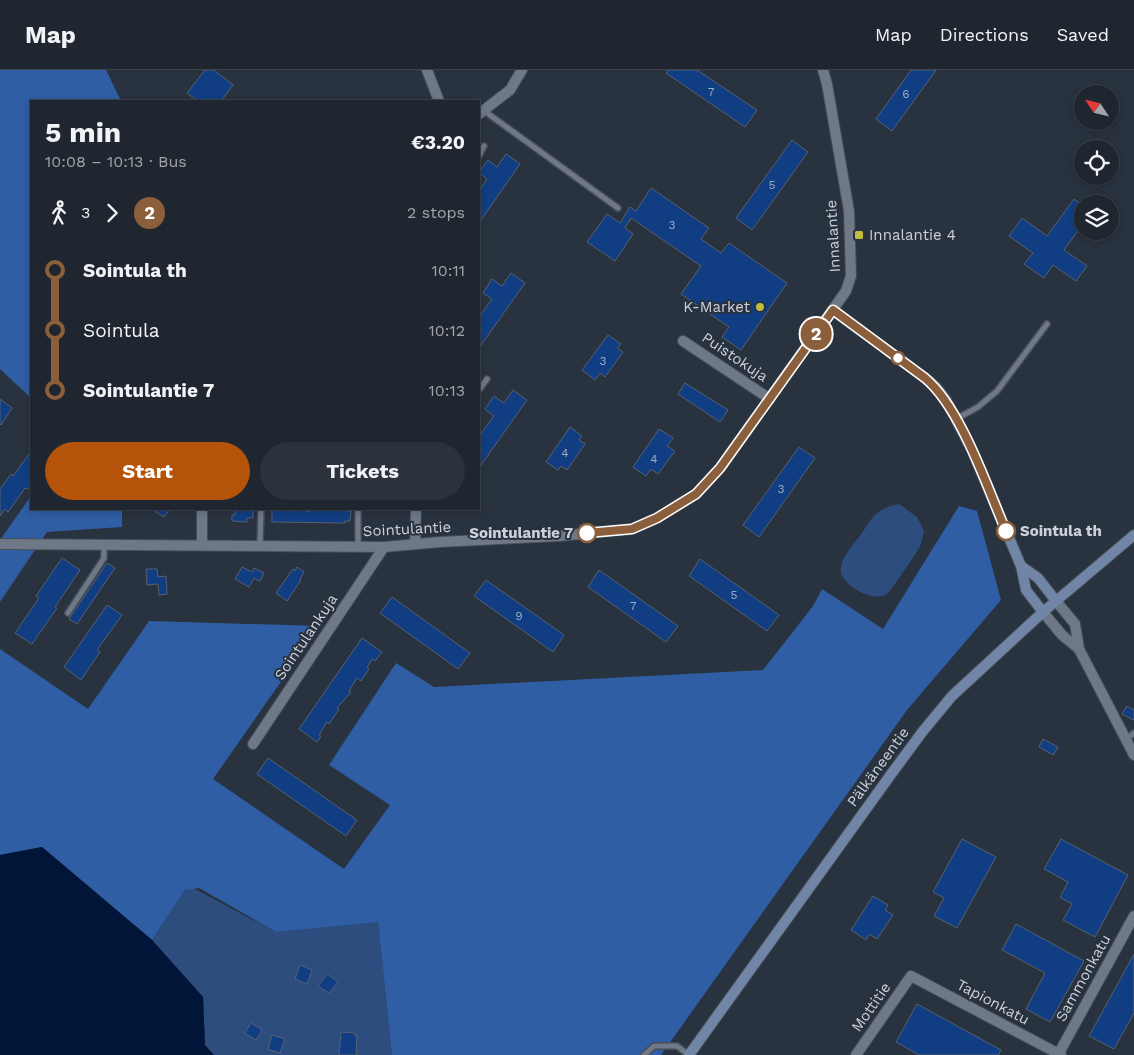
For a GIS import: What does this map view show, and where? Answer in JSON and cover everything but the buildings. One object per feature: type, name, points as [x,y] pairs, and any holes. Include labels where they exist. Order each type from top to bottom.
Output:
[{"type":"main road","points":[[833,310],[936,387],[946,400],[972,450],[1021,566],[1026,590],[1043,612]]},
{"type":"main road","name":"Pälkäneentie","points":[[689,1055],[923,731],[952,696],[1043,612],[1134,535]]},
{"type":"main road","points":[[1021,566],[1038,578],[1056,601]]},
{"type":"street","points":[[428,70],[439,100]]},
{"type":"street","points":[[481,112],[510,90],[522,70]]},
{"type":"street","name":"Innalantie","points":[[823,70],[829,93],[848,210],[851,276],[846,291],[833,310]]},
{"type":"street","name":"Sointulantie","points":[[0,544],[384,547],[559,536],[632,529],[657,518],[696,494],[720,468],[833,310]]},
{"type":"street","name":"Puistokuja","points":[[683,341],[770,399]]},
{"type":"street","points":[[202,510],[202,545]]},
{"type":"street","points":[[415,544],[416,510]]},
{"type":"street","name":"Sointulankuja","points":[[253,744],[384,547]]},
{"type":"street","points":[[1056,601],[1075,624],[1080,649],[1130,736],[1134,755]]},
{"type":"street","points":[[1043,612],[1062,635],[1080,649]]},
{"type":"street","name":"Sammonkatu","points":[[1059,1055],[1134,916]]},
{"type":"street","name":"Tapionkatu","points":[[911,976],[1059,1055]]},
{"type":"street","name":"Mottitie","points":[[856,1055],[911,976]]},
{"type":"lane","points":[[481,112],[618,208]]},
{"type":"lane","points":[[480,154],[484,146]]},
{"type":"lane","points":[[956,419],[978,407],[997,392],[1047,324]]},
{"type":"lane","points":[[480,388],[486,379]]},
{"type":"lane","points":[[260,546],[261,510]]},
{"type":"lane","points":[[358,510],[358,547]]},
{"type":"lane","points":[[68,613],[104,558],[104,545]]},
{"type":"lane","points":[[644,1055],[654,1046],[676,1046],[689,1055]]},
{"type":"shaded area","points":[[0,70],[106,70],[121,100],[30,100],[30,397],[0,369]]},
{"type":"shaded area","points":[[30,497],[30,510],[122,510],[122,527],[47,532],[0,602],[0,540]]},
{"type":"shaded area","points":[[899,504],[917,517],[924,531],[921,544],[888,593],[882,596],[868,595],[848,584],[841,573],[842,563],[876,514],[885,508]]},
{"type":"shaded area","points":[[959,506],[977,511],[1001,600],[907,710],[661,1055],[392,1055],[378,922],[276,932],[199,888],[185,890],[152,940],[42,847],[0,855],[0,649],[88,709],[149,621],[320,626],[213,779],[344,869],[390,805],[329,765],[396,663],[434,687],[763,670],[813,606],[822,589],[883,629]]},
{"type":"shaded area","points":[[42,847],[152,940],[203,997],[205,1045],[214,1055],[0,1055],[0,855]]},
{"type":"shaded area","points":[[193,888],[276,932],[378,921],[392,1055],[214,1055],[205,1045],[203,997],[152,940],[185,890]]},
{"type":"bus line","name":"2","points":[[587,533],[632,529],[657,518],[696,494],[720,468],[833,310],[936,387],[946,400],[972,450],[1006,531]]},
{"type":"place","name":"Innalantie 4","points":[[859,235]]},
{"type":"place","name":"K-Market","points":[[760,307]]},
{"type":"place","name":"Sointula th","points":[[1006,531]]},
{"type":"place","name":"Sointulantie 7","points":[[587,533]]}]
